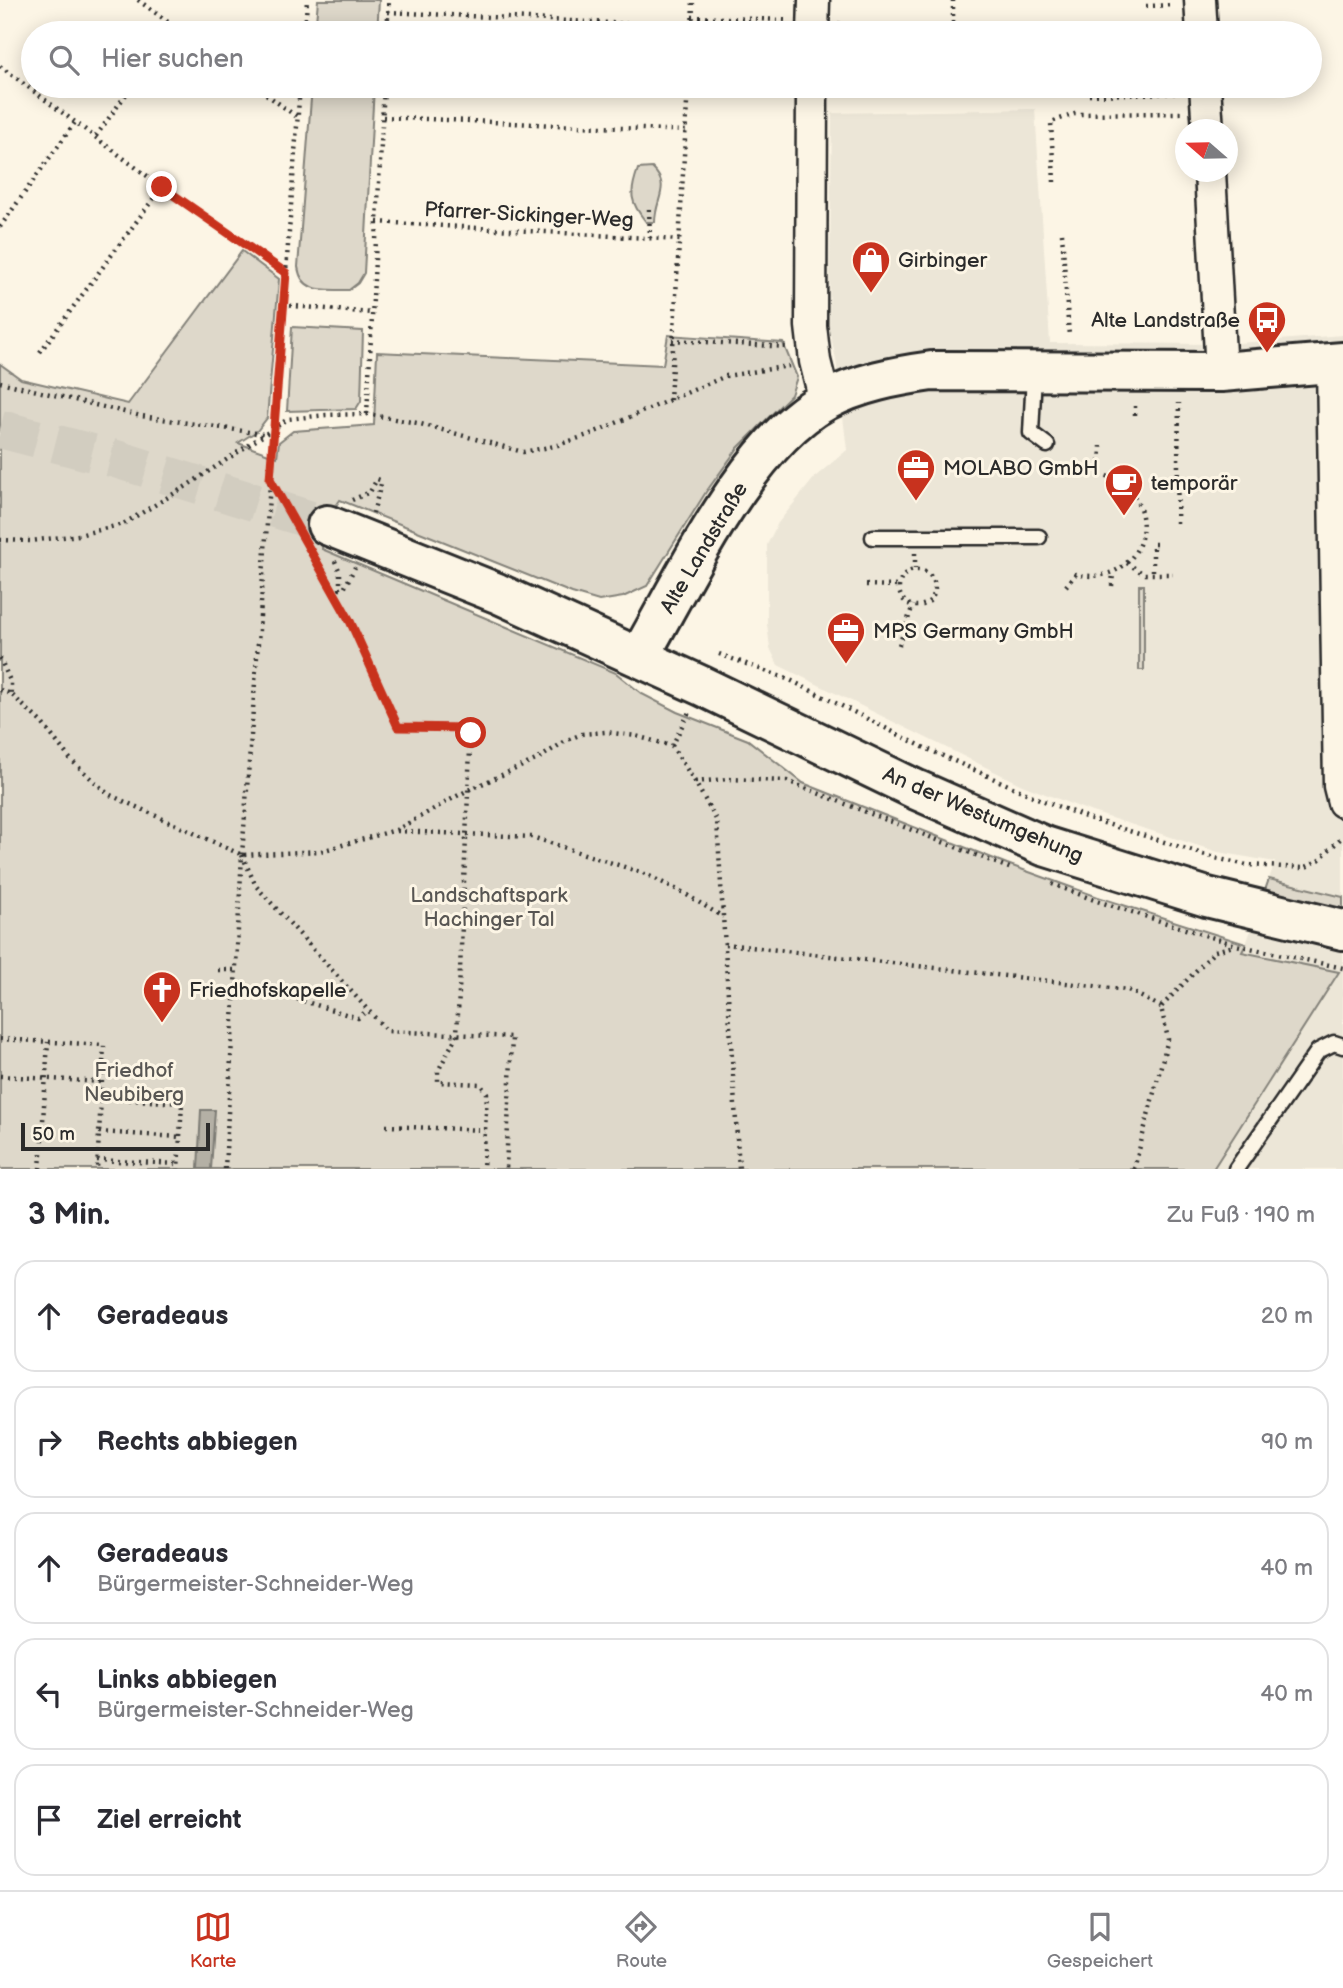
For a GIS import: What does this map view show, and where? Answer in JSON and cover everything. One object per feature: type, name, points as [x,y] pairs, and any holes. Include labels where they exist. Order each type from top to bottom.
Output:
[{"type":"main road","name":"Alte Landstraße","points":[[639,657],[727,504],[770,447],[789,428],[825,401],[886,378],[932,370],[1221,372],[1337,363]]},
{"type":"main road","name":"An der Westumgehung","points":[[321,531],[497,593],[639,657],[917,790],[1044,846],[1207,897],[1343,930]]},
{"type":"street","points":[[805,21],[814,0]]},
{"type":"street","points":[[1200,0],[1201,21]]},
{"type":"street","points":[[812,98],[811,326],[815,361],[825,401]]},
{"type":"street","points":[[1211,182],[1221,372]]},
{"type":"street","points":[[1337,363],[1339,786],[1343,802]]},
{"type":"lane","points":[[1034,369],[1031,433],[1047,445]]},
{"type":"lane","points":[[873,537],[1039,537]]},
{"type":"lane","points":[[1236,1169],[1318,1051],[1334,1044],[1343,1046]]},
{"type":"path","points":[[138,0],[167,21]]},
{"type":"path","points":[[146,6],[151,0]]},
{"type":"path","points":[[306,21],[307,0]]},
{"type":"path","points":[[388,21],[389,0]]},
{"type":"path","points":[[692,21],[693,0]]},
{"type":"path","points":[[953,0],[953,21]]},
{"type":"path","points":[[388,12],[540,21]]},
{"type":"path","points":[[692,17],[736,21]]},
{"type":"path","points":[[0,66],[21,81]]},
{"type":"path","points":[[44,98],[162,187],[286,273]]},
{"type":"path","points":[[96,136],[123,98]]},
{"type":"path","points":[[272,98],[298,117]]},
{"type":"path","points":[[225,1169],[242,855],[299,98]]},
{"type":"path","points":[[367,414],[384,98]]},
{"type":"path","points":[[670,400],[687,98]]},
{"type":"path","points":[[1122,98],[1200,105]]},
{"type":"path","points":[[1054,182],[1051,122],[1074,114],[1200,105]]},
{"type":"path","points":[[383,117],[686,131]]},
{"type":"path","points":[[0,228],[76,121]]},
{"type":"path","points":[[40,352],[162,187]]},
{"type":"path","points":[[649,209],[650,238]]},
{"type":"path","name":"Pfarrer-Sickinger-Weg","points":[[377,222],[680,240]]},
{"type":"path","points":[[1062,233],[1069,336]]},
{"type":"path","points":[[284,305],[372,313]]},
{"type":"path","points":[[0,540],[30,541],[79,535],[124,524],[288,419],[367,414],[417,423],[523,452],[555,446],[588,435],[726,376],[789,368],[788,348],[672,340]]},
{"type":"path","points":[[0,382],[141,416],[264,434]]},
{"type":"path","points":[[1177,523],[1179,402]]},
{"type":"path","points":[[1135,403],[1135,415]]},
{"type":"path","points":[[1066,586],[1076,574],[1094,577],[1112,572],[1127,563],[1143,535],[1142,514],[1134,495],[1119,481],[1100,474],[1101,446]]},
{"type":"path","points":[[270,479],[321,531],[340,572],[340,589],[344,589],[357,563]]},
{"type":"path","points":[[321,531],[353,500],[367,495],[377,479],[382,484],[372,513]]},
{"type":"path","points":[[321,531],[350,621],[398,727],[471,728],[457,1035],[438,1072],[438,1082],[480,1084],[487,1093],[483,1169]]},
{"type":"path","points":[[1143,535],[1156,544],[1153,571]]},
{"type":"path","points":[[1127,563],[1144,574],[1172,574]]},
{"type":"path","points":[[915,568],[930,576],[934,586],[928,601],[913,605],[904,600],[899,586],[902,577],[915,568]]},
{"type":"path","points":[[1112,572],[1112,586]]},
{"type":"path","points":[[866,585],[899,586]]},
{"type":"path","points":[[899,645],[913,605]]},
{"type":"path","points":[[719,654],[790,680],[925,748],[1044,801],[1088,818],[1215,858],[1247,865],[1304,868],[1318,860],[1343,836]]},
{"type":"path","points":[[0,658],[11,683],[11,694]]},
{"type":"path","points":[[0,690],[11,694],[42,723],[71,760],[108,794],[242,855],[321,851],[396,831],[468,790],[538,759],[567,740],[582,734],[626,734],[672,746],[717,821],[739,1169]]},
{"type":"path","points":[[672,746],[690,710]]},
{"type":"path","points":[[695,782],[727,779],[788,781],[1015,871]]},
{"type":"path","points":[[396,831],[532,837],[643,873],[682,892],[723,917]]},
{"type":"path","points":[[242,855],[256,886],[387,1031],[512,1037],[506,1169]]},
{"type":"path","points":[[1050,884],[1236,945],[1343,968]]},
{"type":"path","points":[[724,944],[1128,990],[1161,1007]]},
{"type":"path","points":[[1161,1007],[1214,951],[1236,945]]},
{"type":"path","points":[[218,970],[235,971]]},
{"type":"path","points":[[234,987],[294,998],[358,1018],[368,1010]]},
{"type":"path","points":[[1134,1169],[1168,1039],[1161,1007]]},
{"type":"path","points":[[0,1039],[104,1045],[97,1169]]},
{"type":"path","points":[[40,1169],[48,1042]]},
{"type":"path","points":[[0,1076],[102,1082]]},
{"type":"path","points":[[97,1160],[178,1167],[180,1137],[182,1103],[101,1098]]},
{"type":"path","points":[[386,1126],[485,1130]]},
{"type":"path","points":[[99,1132],[180,1137]]},
{"type":"shaded area","points":[[1035,109],[1050,343],[1226,344],[1343,335],[1343,1169],[1144,1169],[1188,1001],[1244,950],[1275,862],[1218,852],[1092,812],[1022,785],[778,665],[770,648],[767,624],[767,545],[778,523],[815,477],[847,450],[836,359],[829,329],[832,113]]},
{"type":"shaded area","points":[[201,1110],[215,1110],[211,1169],[198,1169]]},
{"type":"green space","points":[[318,0],[379,0],[378,21],[316,21]]},
{"type":"green space","points":[[311,98],[373,98],[364,273],[358,283],[349,290],[324,290],[305,282],[298,267]]},
{"type":"green space","points":[[652,168],[662,187],[655,222],[646,222],[634,203],[632,191],[638,169]]},
{"type":"green space","name":"Landschaftspark Hachinger Tal","points":[[242,251],[279,279],[267,418],[257,431],[238,443],[277,457],[279,442],[293,431],[374,425],[377,352],[663,365],[668,335],[783,343],[797,377],[791,395],[738,448],[706,492],[647,586],[623,597],[599,601],[572,593],[340,500],[327,523],[322,549],[616,673],[642,694],[677,712],[748,740],[803,783],[1007,864],[1098,897],[1246,944],[1242,952],[1339,972],[1213,1169],[0,1169],[0,364],[21,379],[128,404]]},
{"type":"green space","points":[[292,327],[363,331],[361,401],[356,409],[287,411]]},
{"type":"green space","points":[[1139,585],[1144,585],[1144,670],[1139,670]]},
{"type":"green space","points":[[1269,879],[1343,897],[1343,915],[1263,896]]},
{"type":"tunnel","points":[[0,429],[116,459],[327,525]]},
{"type":"place","name":"Girbinger","points":[[871,294]]},
{"type":"place","name":"Alte Landstraße","points":[[1267,354]]},
{"type":"place","name":"MOLABO GmbH","points":[[916,502]]},
{"type":"place","name":"temporär","points":[[1124,517]]},
{"type":"place","name":"MPS Germany GmbH","points":[[846,665]]},
{"type":"place","name":"Friedhofskapelle","points":[[162,1024]]},
{"type":"route","points":[[162,187],[286,273],[270,479],[350,621],[398,727],[471,728],[471,733]]},
{"type":"park label","name":"Friedhof Neubiberg","points":[[134,1082]]}]
